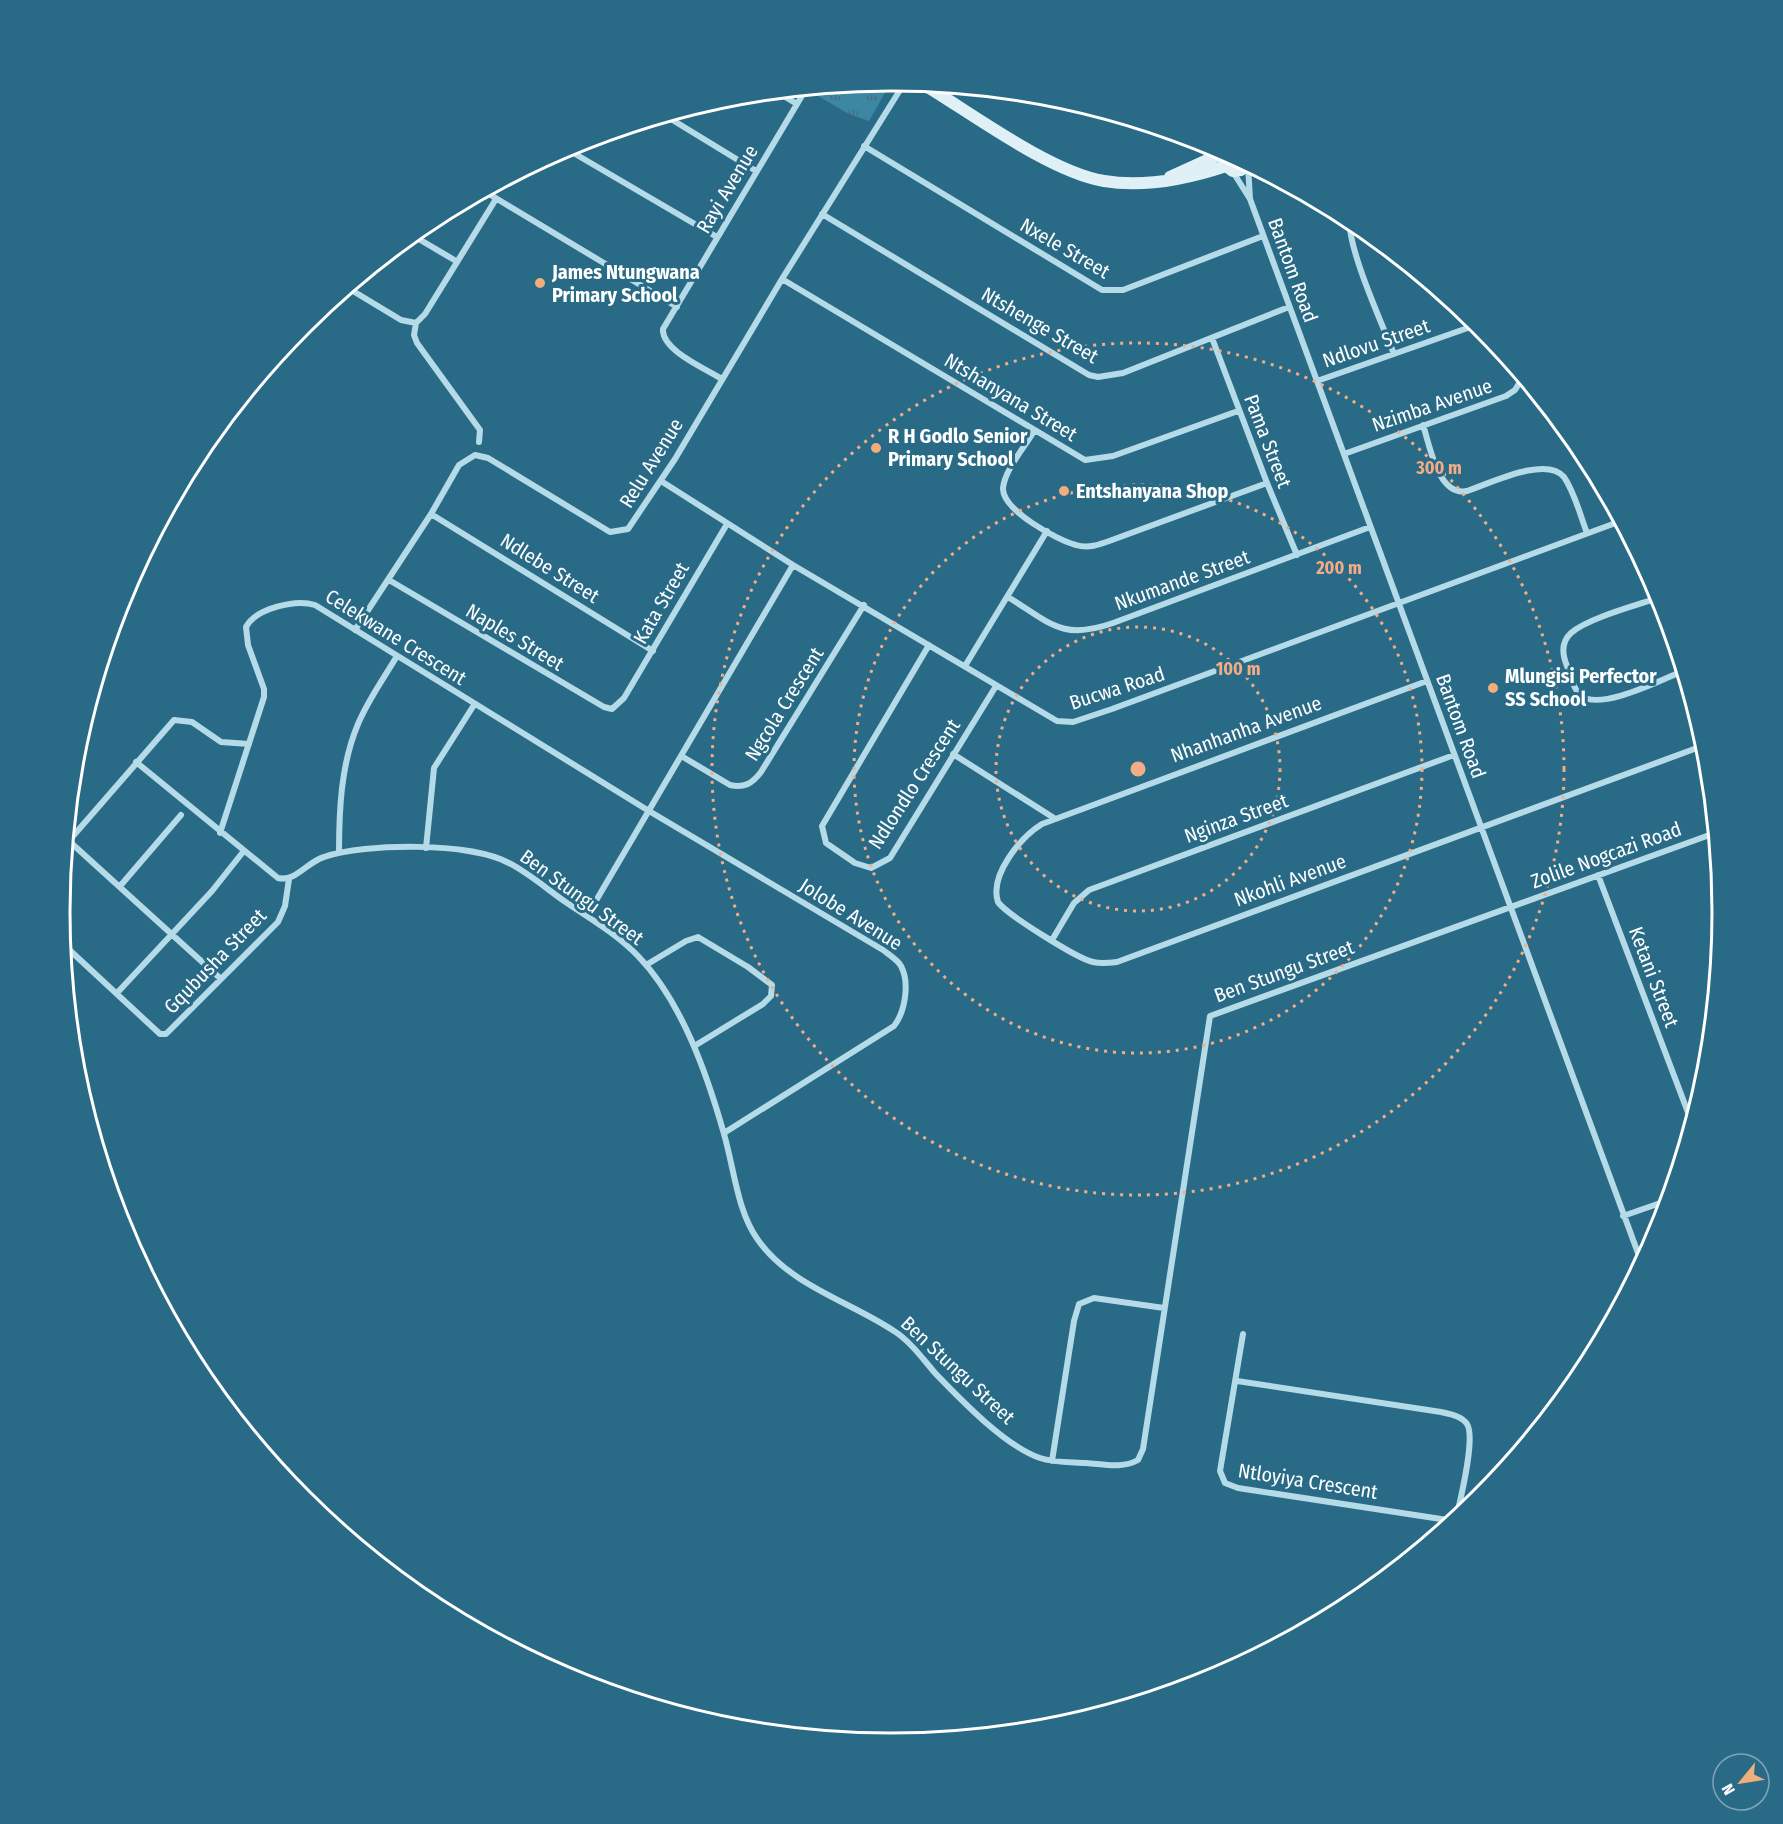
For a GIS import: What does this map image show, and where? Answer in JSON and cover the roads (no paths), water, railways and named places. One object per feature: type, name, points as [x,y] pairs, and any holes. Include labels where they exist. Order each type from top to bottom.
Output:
[{"type":"street","name":"Relu Avenue","points":[[355,630],[431,514],[459,465],[474,455],[488,458],[615,533],[628,529],[661,481],[898,91]]},
{"type":"street","points":[[938,93],[1068,170],[1105,182],[1128,184],[1187,178],[1229,168],[1241,170]]},
{"type":"street","name":"Rayi Avenue","points":[[722,379],[664,341],[663,329],[802,96]]},
{"type":"street","points":[[787,98],[797,104]]},
{"type":"street","points":[[674,121],[756,171]]},
{"type":"street","name":"Nxele Street","points":[[864,146],[1102,290],[1123,290],[1263,236]]},
{"type":"street","points":[[575,154],[717,237]]},
{"type":"street","points":[[1163,180],[1214,157]]},
{"type":"street","points":[[1228,163],[1229,168]]},
{"type":"street","name":"Bantom Road","points":[[1229,168],[1250,200],[1638,1253]]},
{"type":"street","name":"Bantom Road","points":[[1248,173],[1250,200]]},
{"type":"street","points":[[491,196],[677,307]]},
{"type":"street","points":[[479,442],[480,430],[417,343],[414,335],[416,323],[425,315],[496,199]]},
{"type":"street","name":"Ntshenge Street","points":[[822,214],[1089,375],[1098,377],[1122,373],[1289,307]]},
{"type":"street","points":[[1350,231],[1394,354]]},
{"type":"street","points":[[420,240],[456,261]]},
{"type":"street","name":"Ntshanyana Street","points":[[782,279],[1085,460],[1092,461],[1238,411]]},
{"type":"street","points":[[354,292],[401,320],[416,323]]},
{"type":"street","name":"Ndlovu Street","points":[[1317,381],[1469,328]]},
{"type":"street","name":"Pama Street","points":[[1212,338],[1238,411],[1297,555]]},
{"type":"street","name":"Nzimba Avenue","points":[[1344,453],[1506,396],[1519,383]]},
{"type":"street","points":[[1423,425],[1442,479],[1449,487],[1458,492],[1467,491],[1528,470],[1548,468],[1563,476],[1587,533]]},
{"type":"street","points":[[1034,431],[1006,477],[1003,490],[1008,503],[1014,510],[1047,531],[1077,546],[1096,545],[1267,483]]},
{"type":"street","name":"Bucwa Road","points":[[661,481],[793,565],[864,605],[996,686],[1057,721],[1073,723],[1400,605],[1614,523]]},
{"type":"street","name":"Ndlebe Street","points":[[431,514],[653,651]]},
{"type":"street","name":"Kata Street","points":[[624,698],[727,524]]},
{"type":"street","name":"Nkumande Street","points":[[1008,597],[1062,629],[1081,632],[1113,623],[1370,527]]},
{"type":"street","points":[[966,666],[1047,531]]},
{"type":"street","points":[[586,916],[682,757],[793,565]]},
{"type":"street","name":"Naples Street","points":[[389,580],[604,708],[616,708],[624,698]]},
{"type":"street","name":"Celekwane Crescent","points":[[220,833],[264,689],[248,645],[246,634],[248,623],[262,614],[299,601],[315,605],[649,811]]},
{"type":"street","points":[[1651,601],[1580,627],[1569,635],[1564,644],[1564,659],[1581,695],[1593,701],[1601,701],[1677,673]]},
{"type":"street","name":"Ngcola Crescent","points":[[682,757],[730,785],[738,787],[752,783],[864,605]]},
{"type":"street","name":"Ndlondlo Crescent","points":[[929,645],[822,826],[826,843],[865,868],[884,863],[897,848],[996,686]]},
{"type":"street","points":[[339,852],[341,802],[350,744],[358,723],[398,656]]},
{"type":"street","name":"Nhanhanha Avenue","points":[[1054,818],[1427,681]]},
{"type":"street","points":[[426,848],[434,768],[474,705]]},
{"type":"street","points":[[75,834],[164,729],[180,719],[192,722],[221,742],[249,744]]},
{"type":"street","name":"Nkohli Avenue","points":[[1054,818],[1032,830],[1019,843],[995,889],[998,902],[1004,909],[1052,940],[1092,962],[1117,962],[1696,749]]},
{"type":"street","points":[[953,754],[1054,818]]},
{"type":"street","name":"Nginza Street","points":[[1052,940],[1074,903],[1089,890],[1454,755]]},
{"type":"street","points":[[136,762],[272,876],[289,879]]},
{"type":"street","name":"Jolobe Avenue","points":[[649,811],[883,950],[901,966],[905,987],[904,1009],[894,1026],[724,1134]]},
{"type":"street","points":[[121,885],[181,815]]},
{"type":"street","name":"Zolile Nogcazi Road","points":[[1509,907],[1708,835]]},
{"type":"street","points":[[73,846],[121,885],[221,979]]},
{"type":"street","name":"Ben Stungu Street","points":[[289,879],[313,862],[339,852],[384,846],[426,848],[483,855],[506,862],[586,916],[627,946],[646,965],[696,1046],[724,1134],[747,1218],[756,1236],[770,1253],[808,1284],[896,1332],[958,1397],[1029,1453],[1052,1461],[1122,1465],[1138,1460],[1143,1449],[1210,1016],[1509,907]]},
{"type":"street","points":[[117,993],[212,891],[243,852]]},
{"type":"street","name":"Ketani Street","points":[[1598,875],[1688,1112]]},
{"type":"street","name":"Gqubusha Street","points":[[71,952],[159,1034],[165,1034],[278,922],[285,906],[289,879]]},
{"type":"street","points":[[646,965],[686,941],[698,937],[748,967],[772,985],[771,996],[763,1004],[696,1046]]},
{"type":"street","points":[[1623,1216],[1658,1204]]},
{"type":"street","points":[[1052,1461],[1074,1321],[1079,1304],[1094,1298],[1164,1308]]},
{"type":"street","name":"Ntloyiya Crescent","points":[[1244,1334],[1220,1470],[1225,1483],[1230,1486],[1444,1518]]},
{"type":"street","name":"Ntloyiya Crescent","points":[[1237,1381],[1441,1412],[1462,1419],[1468,1424],[1470,1440],[1458,1506]]},
{"type":"place","name":"James Ntungwana Primary School","points":[[540,283]]},
{"type":"place","name":"R H Godlo Senior Primary School","points":[[876,448]]},
{"type":"place","name":"Entshanyana Shop","points":[[1064,491]]},
{"type":"place","name":"Mlungisi Perfector SS School","points":[[1493,688]]}]
